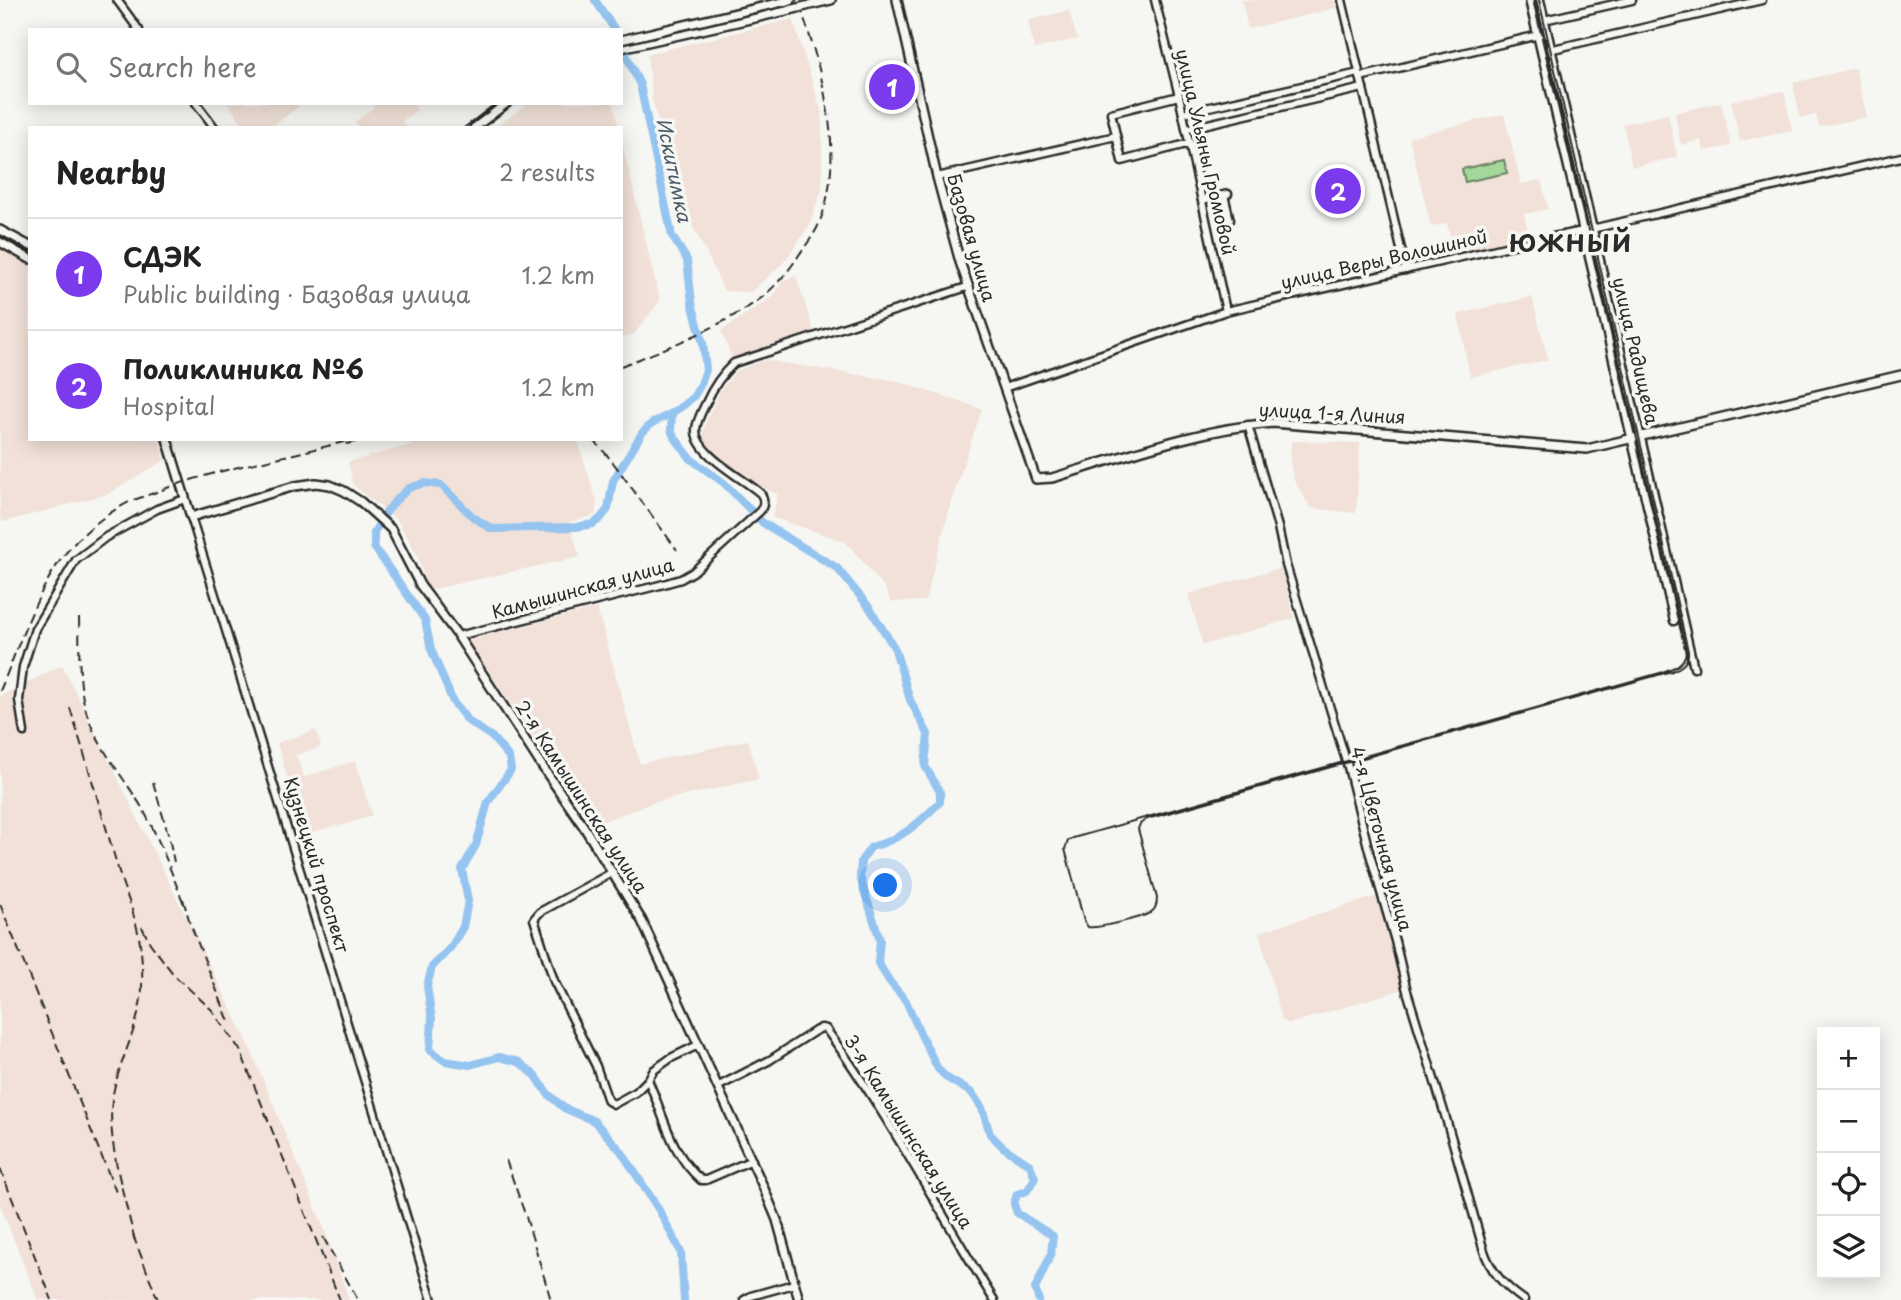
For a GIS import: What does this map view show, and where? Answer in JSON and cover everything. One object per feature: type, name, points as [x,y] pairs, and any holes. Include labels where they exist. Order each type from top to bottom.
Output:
[{"type":"main road","points":[[623,47],[789,0]]},
{"type":"main road","points":[[623,40],[650,38],[831,0]]},
{"type":"main road","name":"Базовая улица","points":[[897,0],[937,177],[967,287],[1036,479]]},
{"type":"main road","points":[[477,126],[504,105]]},
{"type":"main road","points":[[0,230],[28,246]]},
{"type":"main road","points":[[0,242],[28,258]]},
{"type":"main road","points":[[1641,435],[1901,375]]},
{"type":"main road","name":"улица 1-я Линия","points":[[1036,479],[1052,478],[1205,433],[1273,423],[1587,449],[1641,435]]},
{"type":"main road","name":"Кузнецкий проспект","points":[[168,441],[191,517]]},
{"type":"main road","name":"2-я Камышинская улица","points":[[191,517],[295,486],[316,483],[344,491],[391,528],[420,585],[458,636],[642,921],[719,1086],[777,1220],[799,1300]]},
{"type":"street","points":[[117,0],[138,28]]},
{"type":"street","name":"улица Ульяны Громовой","points":[[1155,0],[1183,113],[1226,311]]},
{"type":"street","points":[[1342,0],[1406,270]]},
{"type":"street","name":"улица Радищева","points":[[1529,0],[1674,621]]},
{"type":"street","name":"улица Радищева","points":[[1540,0],[1694,668]]},
{"type":"street","points":[[1544,20],[1632,0]]},
{"type":"street","points":[[1541,51],[1762,0]]},
{"type":"street","points":[[1183,113],[1547,33]]},
{"type":"street","points":[[1186,128],[1363,88]]},
{"type":"street","points":[[1179,96],[1111,113],[1122,160],[1189,144]]},
{"type":"street","points":[[198,105],[213,126]]},
{"type":"street","points":[[937,177],[1116,135]]},
{"type":"street","name":"улица Веры Волошиной","points":[[1004,388],[1226,311],[1901,157]]},
{"type":"street","points":[[1202,200],[1226,195],[1230,220]]},
{"type":"street","name":"Камышинская улица","points":[[458,636],[681,579],[693,572],[760,511],[764,500],[761,494],[708,454],[696,436],[699,417],[721,376],[734,363],[967,287]]},
{"type":"street","name":"4-я Цветочная улица","points":[[1248,425],[1278,527],[1286,565],[1347,763],[1413,1012],[1487,1261],[1505,1286],[1524,1300]]},
{"type":"street","points":[[24,732],[19,700],[23,667],[35,629],[76,560],[116,531],[157,509],[185,499]]},
{"type":"street","name":"Кузнецкий проспект","points":[[191,517],[241,682],[272,773],[294,854],[432,1300]]},
{"type":"street","points":[[612,872],[540,912],[534,919],[554,981],[596,1066],[608,1101],[614,1104],[636,1092],[654,1070],[698,1045]]},
{"type":"street","name":"3-я Камышинская улица","points":[[719,1086],[771,1060],[815,1031],[826,1029],[861,1077],[994,1300]]},
{"type":"street","points":[[648,1080],[679,1155],[701,1180],[752,1160]]},
{"type":"street","points":[[744,1300],[794,1284]]},
{"type":"shaded area","points":[[1242,0],[1339,0],[1340,7],[1248,29]]},
{"type":"shaded area","points":[[1069,11],[1077,39],[1034,49],[1028,20]]},
{"type":"shaded area","points":[[793,19],[822,114],[822,188],[809,226],[784,262],[751,292],[724,291],[682,206],[653,103],[647,54]]},
{"type":"shaded area","points":[[1855,68],[1867,117],[1819,127],[1816,115],[1800,118],[1793,83]]},
{"type":"shaded area","points":[[1784,91],[1792,131],[1740,141],[1731,101]]},
{"type":"shaded area","points":[[1721,102],[1731,146],[1704,151],[1701,140],[1681,145],[1675,113]]},
{"type":"shaded area","points":[[229,105],[298,107],[273,126],[245,126]]},
{"type":"shaded area","points":[[376,105],[413,105],[417,110],[402,121],[406,126],[358,126],[355,122]]},
{"type":"shaded area","points":[[526,105],[613,105],[619,126],[497,126]]},
{"type":"shaded area","points":[[1504,114],[1521,184],[1541,180],[1548,209],[1524,214],[1529,236],[1455,254],[1447,223],[1431,227],[1409,137]]},
{"type":"shaded area","points":[[1668,114],[1677,157],[1632,167],[1623,124]]},
{"type":"shaded area","points":[[623,147],[660,301],[634,334],[623,337]]},
{"type":"shaded area","points":[[0,247],[28,263],[28,441],[160,441],[165,460],[108,494],[3,522],[0,517]]},
{"type":"shaded area","points":[[796,276],[814,332],[733,360],[721,331],[772,297],[784,280]]},
{"type":"shaded area","points":[[1532,297],[1548,360],[1470,377],[1458,314]]},
{"type":"shaded area","points":[[765,360],[897,381],[982,409],[952,499],[925,601],[891,602],[885,588],[846,542],[772,517],[778,495],[750,481],[714,452],[704,439],[706,422],[720,391],[736,371]]},
{"type":"shaded area","points":[[425,441],[578,441],[597,502],[595,515],[569,522],[580,557],[428,590],[417,554],[398,521],[353,485],[348,462]]},
{"type":"shaded area","points":[[1293,441],[1360,443],[1356,513],[1311,508],[1294,480],[1290,463]]},
{"type":"shaded area","points":[[1281,568],[1294,618],[1203,645],[1188,594]]},
{"type":"shaded area","points":[[597,608],[640,764],[748,740],[759,779],[655,802],[595,824],[466,640]]},
{"type":"shaded area","points":[[62,665],[247,1041],[324,1228],[349,1300],[38,1300],[0,1205],[0,696]]},
{"type":"shaded area","points":[[316,730],[321,747],[296,755],[304,777],[355,761],[372,815],[305,835],[277,743]]},
{"type":"shaded area","points":[[1378,896],[1403,989],[1289,1024],[1282,1020],[1259,932]]},
{"type":"green space","points":[[1504,160],[1507,173],[1465,182],[1462,169]]},
{"type":"waterway","name":"Искитимка","points":[[595,0],[614,28]]},
{"type":"waterway","points":[[623,48],[640,85],[672,236],[687,260],[692,303],[703,343],[706,370],[701,384],[694,396],[684,405],[652,423],[642,433],[613,481],[608,509],[593,524],[576,527],[492,529],[473,517],[441,485],[424,483],[409,488],[395,501],[374,532],[374,547],[425,620],[431,649],[453,702],[468,721],[492,737],[509,757],[511,770],[488,802],[476,845],[462,869],[468,901],[463,927],[451,947],[432,967],[427,986],[432,1019],[430,1050],[445,1061],[470,1065],[499,1057],[519,1062],[536,1076],[548,1094],[564,1108],[594,1121],[621,1151],[659,1210],[681,1252],[684,1300]]},
{"type":"waterway","points":[[672,413],[673,435],[691,459],[724,483],[763,523],[837,568],[869,607],[895,649],[910,700],[928,734],[925,766],[940,792],[940,802],[909,830],[892,840],[871,847],[861,861],[860,877],[880,940],[878,963],[906,1001],[938,1069],[947,1078],[972,1093],[982,1108],[990,1134],[1003,1147],[1030,1165],[1035,1178],[1027,1191],[1017,1194],[1014,1204],[1017,1213],[1053,1236],[1051,1254],[1035,1289],[1039,1300]]},
{"type":"tram line","points":[[623,45],[813,0]]},
{"type":"tram line","points":[[1536,0],[1685,657],[1677,666],[1660,673],[1073,838],[1068,841],[1065,849],[1084,921],[1088,927],[1129,920],[1155,909],[1157,898],[1138,829],[1147,819],[1672,671],[1686,661],[1688,651],[1539,0]]},
{"type":"tram line","points":[[467,126],[493,105]]},
{"type":"tram line","points":[[0,235],[28,250]]},
{"type":"railway","points":[[623,365],[711,328],[760,299],[786,273],[817,228],[831,173],[831,143],[823,84],[798,0]]},
{"type":"railway","points":[[0,691],[39,597],[59,562],[90,528],[105,517],[129,502],[183,483],[347,441]]},
{"type":"railway","points":[[346,444],[362,441]]},
{"type":"railway","points":[[595,441],[677,550]]},
{"type":"railway","points":[[79,618],[80,679],[87,714],[104,750],[148,819],[186,909]]},
{"type":"railway","points":[[70,708],[133,913],[141,952],[141,1000],[116,1081],[111,1111],[117,1168],[135,1241]]},
{"type":"railway","points":[[153,782],[174,862]]},
{"type":"railway","points":[[183,899],[230,1024]]},
{"type":"railway","points":[[0,904],[116,1192]]},
{"type":"railway","points":[[142,927],[150,943],[174,975],[212,1010],[240,1050],[340,1300]]},
{"type":"railway","points":[[506,1160],[551,1300]]},
{"type":"railway","points":[[0,1168],[52,1300]]},
{"type":"railway","points":[[133,1235],[158,1300]]},
{"type":"railway","points":[[323,1237],[358,1300]]},
{"type":"place","name":"СДЭК","points":[[892,87]]},
{"type":"place","name":"Поликлиника №6","points":[[1338,191]]},
{"type":"district","name":"ЮЖНЫЙ","points":[[1571,244]]}]
